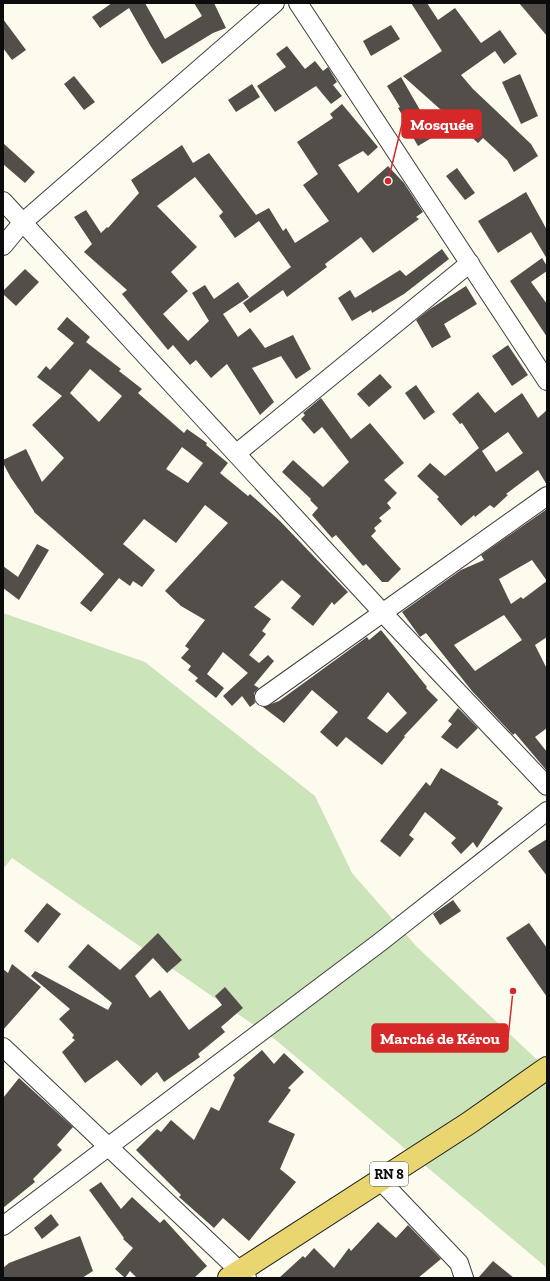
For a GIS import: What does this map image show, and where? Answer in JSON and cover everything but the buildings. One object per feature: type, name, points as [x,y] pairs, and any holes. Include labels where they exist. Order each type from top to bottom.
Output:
[{"type":"main road","name":"RN 8","points":[[239,1276],[380,1180],[469,1123],[547,1068]]},
{"type":"street","points":[[3,246],[22,223],[275,3]]},
{"type":"street","points":[[298,3],[547,381]]},
{"type":"street","points":[[3,201],[382,612],[547,786]]},
{"type":"street","points":[[237,453],[470,263]]},
{"type":"street","points":[[264,696],[547,496]]},
{"type":"street","points":[[3,1226],[379,943],[547,811]]},
{"type":"street","points":[[3,1047],[109,1146],[239,1276]]},
{"type":"street","points":[[380,1180],[459,1263],[464,1278]]},
{"type":"green space","points":[[3,613],[145,662],[315,796],[352,873],[417,947],[547,1069],[547,1268],[277,1041],[12,858],[3,869]]},
{"type":"place","name":"Mosquée","points":[[388,181]]},
{"type":"place","name":"Marché de Kérou","points":[[513,991]]}]
